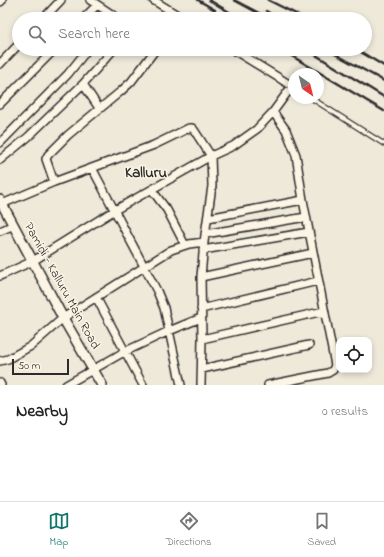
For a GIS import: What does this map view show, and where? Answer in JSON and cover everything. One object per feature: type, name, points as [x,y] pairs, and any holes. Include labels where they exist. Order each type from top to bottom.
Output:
[{"type":"main road","name":"Pamidi - Kalluru Main Road","points":[[1,202],[63,318],[102,385]]},
{"type":"street","points":[[50,12],[62,0]]},
{"type":"street","points":[[90,0],[107,12]]},
{"type":"street","points":[[153,0],[173,12]]},
{"type":"street","points":[[90,12],[97,5]]},
{"type":"street","points":[[0,64],[12,51]]},
{"type":"street","points":[[0,104],[48,56]]},
{"type":"street","points":[[0,143],[68,74],[82,56]]},
{"type":"street","points":[[0,160],[28,137],[83,84],[108,56]]},
{"type":"street","points":[[54,182],[47,164],[46,159],[48,155],[68,135],[131,82],[151,56]]},
{"type":"street","points":[[243,56],[288,84]]},
{"type":"street","points":[[83,84],[99,108]]},
{"type":"street","points":[[0,276],[33,261],[115,210],[211,156],[233,146],[257,129],[288,93]]},
{"type":"street","points":[[268,385],[328,373],[333,370],[335,366],[303,200],[296,155],[286,130],[273,112]]},
{"type":"street","points":[[1,202],[154,145],[189,128],[192,128],[211,156],[212,186],[204,242],[201,277],[201,385]]},
{"type":"street","points":[[92,168],[157,291],[164,308],[181,385]]},
{"type":"street","points":[[152,190],[167,210],[185,245]]},
{"type":"street","points":[[208,218],[303,200]]},
{"type":"street","points":[[205,234],[306,216]]},
{"type":"street","points":[[0,231],[14,225]]},
{"type":"street","points":[[204,250],[309,232]]},
{"type":"street","points":[[0,361],[8,359],[31,346],[63,318],[171,250],[185,245],[204,242]]},
{"type":"street","points":[[201,277],[313,253]]},
{"type":"street","points":[[201,309],[318,281]]},
{"type":"street","points":[[96,297],[124,352],[143,385]]},
{"type":"street","points":[[202,339],[324,311]]},
{"type":"street","points":[[66,385],[124,352],[201,318]]},
{"type":"street","points":[[202,369],[309,345]]},
{"type":"lane","points":[[321,104],[384,144]]},
{"type":"railway","points":[[198,0],[215,10]]},
{"type":"railway","points":[[209,0],[229,12]]},
{"type":"railway","points":[[234,0],[257,12]]},
{"type":"railway","points":[[268,0],[292,12]]},
{"type":"railway","points":[[292,56],[384,111]]},
{"type":"railway","points":[[317,56],[384,97]]},
{"type":"railway","points":[[339,56],[384,81]]},
{"type":"railway","points":[[368,56],[384,66]]},
{"type":"district","name":"Kalluru","points":[[146,173]]}]
